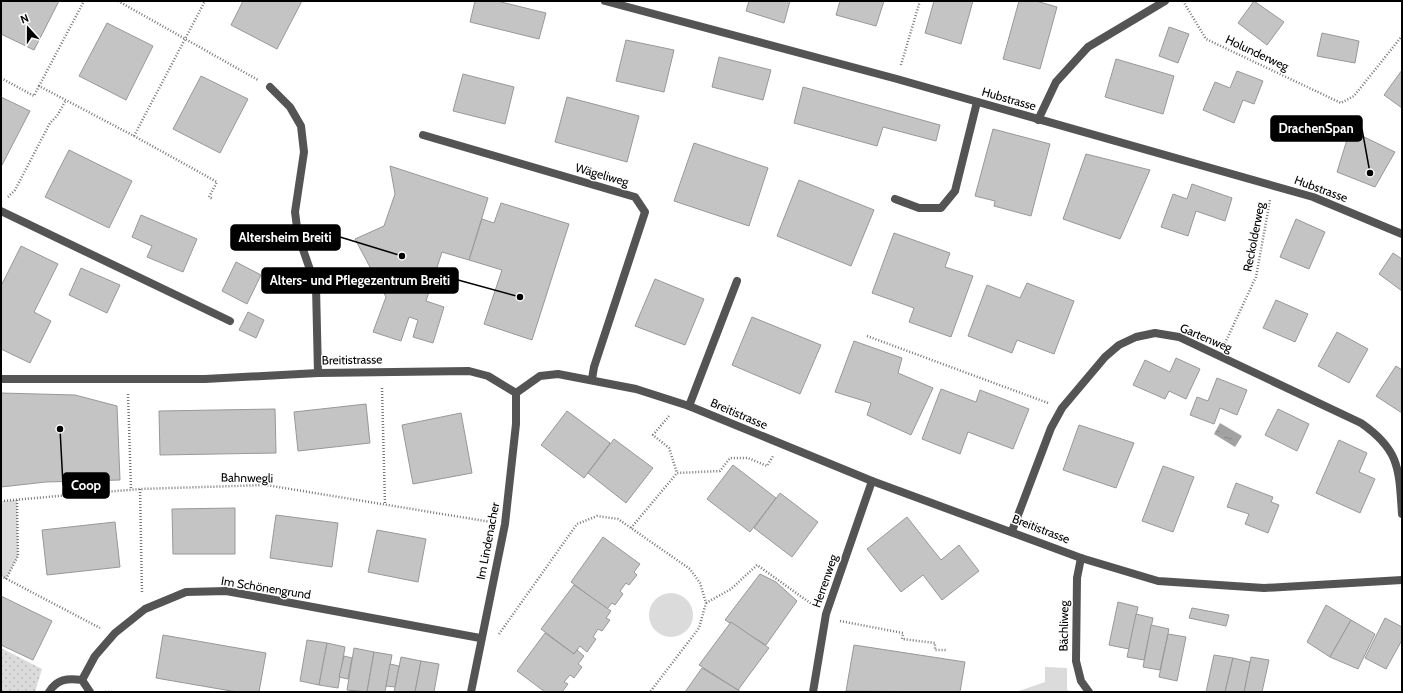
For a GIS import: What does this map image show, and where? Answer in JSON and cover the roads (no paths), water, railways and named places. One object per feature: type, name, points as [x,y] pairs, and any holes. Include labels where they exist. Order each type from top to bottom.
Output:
[{"type":"street","name":"Hubstrasse","points":[[605,1],[897,79],[1313,197],[1402,234]]},
{"type":"street","points":[[1038,120],[1056,82],[1088,47],[1165,1]]},
{"type":"street","points":[[270,87],[290,107],[301,126],[304,152],[295,212],[298,235],[316,287],[318,373]]},
{"type":"street","points":[[895,199],[919,208],[940,208],[955,192],[977,102]]},
{"type":"street","name":"Wägeliweg","points":[[423,135],[635,197],[645,212],[594,367],[592,379]]},
{"type":"street","points":[[1,211],[230,321]]},
{"type":"street","points":[[689,406],[737,281]]},
{"type":"street","name":"Gartenweg","points":[[1012,531],[1051,428],[1062,408],[1105,357],[1119,345],[1136,337],[1155,333],[1179,337],[1361,423],[1378,435],[1393,454],[1400,479],[1402,514]]},
{"type":"street","name":"Breitistrasse","points":[[1,380],[205,379],[382,371],[469,371],[488,376],[516,393],[540,376],[558,374],[636,388],[681,403],[872,481],[1012,531],[1081,558],[1158,580],[1264,588],[1402,580]]},
{"type":"street","name":"Im Lindenacher","points":[[471,692],[480,638],[505,524],[516,424],[516,393]]},
{"type":"street","name":"Herrenweg","points":[[813,692],[826,614],[872,481]]},
{"type":"street","name":"Bächliweg","points":[[1081,558],[1077,578],[1076,661],[1081,681],[1089,692]]},
{"type":"street","name":"Im Schönengrund","points":[[82,680],[95,656],[115,633],[145,609],[186,592],[226,591],[480,638]]},
{"type":"street","points":[[49,692],[54,685],[67,679],[82,680],[90,692]]},
{"type":"water","points":[[1220,423],[1242,436],[1235,447],[1214,434]]},
{"type":"place","name":"DrachenSpan","points":[[1370,173]]},
{"type":"place","name":"Altersheim Breiti","points":[[402,256]]},
{"type":"place","name":"Alters- und Pflegezentrum Breiti","points":[[520,297]]},
{"type":"place","name":"Coop","points":[[60,429]]}]
